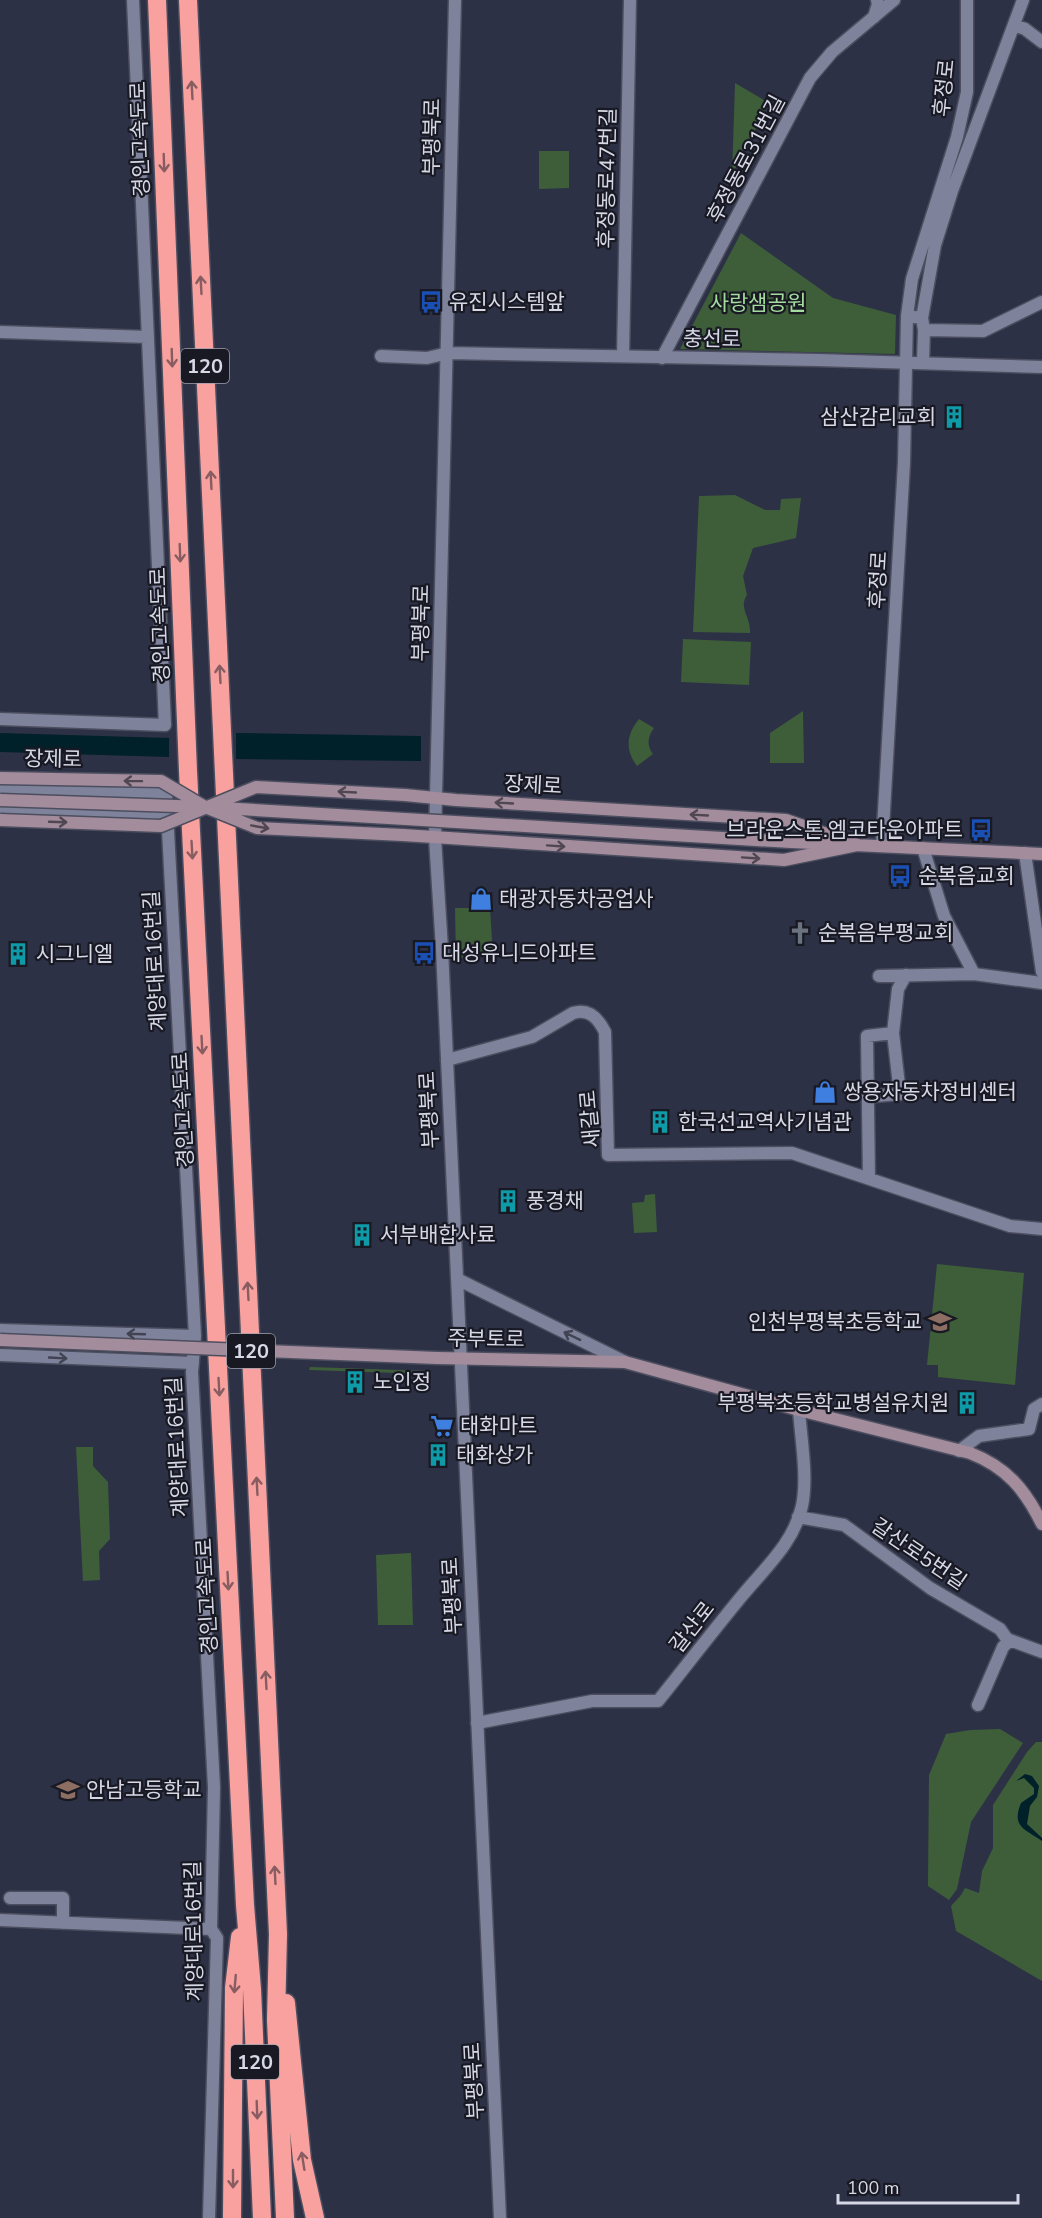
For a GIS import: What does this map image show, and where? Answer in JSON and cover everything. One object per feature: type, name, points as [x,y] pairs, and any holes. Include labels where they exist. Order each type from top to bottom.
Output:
[{"type":"highway","name":"경인고속도로","points":[[157,0],[188,771],[244,1905],[252,1989],[262,2218]]},
{"type":"highway","name":"120","points":[[188,0],[278,1934],[276,2020],[285,2218]]},
{"type":"highway","points":[[232,2218],[234,1988],[244,1905]]},
{"type":"highway","points":[[278,1934],[302,2160],[315,2218]]},
{"type":"main road","name":"장제로","points":[[0,778],[161,781],[205,807],[257,828],[403,835],[784,860],[858,845]]},
{"type":"main road","name":"장제로","points":[[0,820],[161,826],[256,787],[786,820],[858,845]]},
{"type":"main road","name":"장제로","points":[[0,800],[205,807],[791,842],[1042,854]]},
{"type":"main road","name":"주부토로","points":[[0,1340],[460,1359],[625,1362],[959,1451],[988,1461],[1003,1469],[1027,1498],[1042,1524]]},
{"type":"street","points":[[0,719],[165,725],[133,0]]},
{"type":"street","name":"부평북로","points":[[455,0],[435,838],[500,2218]]},
{"type":"street","name":"후정동로47번길","points":[[623,356],[630,0]]},
{"type":"street","points":[[874,17],[877,0]]},
{"type":"street","name":"후정동로31번길","points":[[662,358],[810,78],[832,52],[894,0]]},
{"type":"street","name":"후정로","points":[[882,846],[904,463],[907,316],[912,279],[957,137],[967,92],[967,0]]},
{"type":"street","points":[[923,362],[923,324],[935,245],[952,191],[1023,0]]},
{"type":"street","points":[[1014,25],[1025,29],[1042,42]]},
{"type":"street","points":[[907,316],[923,324],[983,331],[1042,302]]},
{"type":"street","points":[[0,332],[148,337]]},
{"type":"street","name":"충선로","points":[[381,356],[427,358],[448,353],[923,362],[1042,367]]},
{"type":"street","name":"계양대로16번길","points":[[0,789],[166,793],[195,1336],[193,1363],[214,1787],[212,1929],[217,1938],[209,2218]]},
{"type":"street","points":[[0,809],[167,816]]},
{"type":"street","points":[[923,848],[944,916],[974,974]]},
{"type":"street","points":[[1025,853],[1042,972]]},
{"type":"street","points":[[879,976],[974,974],[1042,983]]},
{"type":"street","points":[[875,1096],[900,1094],[893,1033],[898,989],[906,975]]},
{"type":"street","name":"새갈로","points":[[447,1060],[532,1037],[573,1013],[580,1011],[590,1013],[599,1020],[604,1032],[608,1155],[792,1153],[1010,1226],[1042,1229]]},
{"type":"street","points":[[869,1179],[867,1036],[893,1033]]},
{"type":"street","points":[[457,1279],[625,1362]]},
{"type":"street","points":[[0,1330],[195,1336]]},
{"type":"street","points":[[168,1335],[176,1341],[179,1348],[177,1355],[168,1362]]},
{"type":"street","points":[[0,1355],[193,1363]]},
{"type":"street","points":[[959,1451],[979,1436],[1029,1429],[1034,1409],[1042,1404]]},
{"type":"street","name":"갈산로","points":[[477,1723],[592,1701],[658,1701],[742,1595],[777,1557],[798,1517],[802,1508],[804,1490],[799,1410]]},
{"type":"street","name":"갈산로5번길","points":[[798,1517],[844,1525],[930,1588],[1000,1629],[1010,1640],[1042,1652]]},
{"type":"street","points":[[978,1705],[1004,1647],[1010,1640]]},
{"type":"street","points":[[10,1898],[63,1898],[63,1923]]},
{"type":"street","points":[[0,1920],[212,1929]]},
{"type":"green space","points":[[735,84],[769,103],[732,175]]},
{"type":"green space","points":[[539,151],[569,151],[569,188],[539,189]]},
{"type":"green space","name":"사랑샘공원","points":[[741,233],[833,298],[896,315],[895,354],[680,349]]},
{"type":"green space","points":[[735,495],[765,510],[780,510],[781,499],[801,498],[796,538],[753,548],[743,576],[747,595],[744,609],[750,633],[693,632],[699,496]]},
{"type":"green space","points":[[683,639],[751,642],[749,685],[681,682]]},
{"type":"green space","points":[[803,711],[804,763],[770,763],[770,733]]},
{"type":"green space","points":[[639,719],[654,728],[649,741],[653,754],[637,766],[630,754],[629,737]]},
{"type":"green space","points":[[455,908],[490,908],[493,956],[456,958]]},
{"type":"green space","points":[[655,1194],[657,1232],[634,1233],[632,1203],[644,1202],[645,1195]]},
{"type":"green space","points":[[937,1264],[1024,1273],[1015,1385],[938,1377],[938,1365],[927,1365]]},
{"type":"green space","points":[[310,1367],[429,1371],[428,1374],[309,1370]]},
{"type":"green space","points":[[76,1447],[93,1447],[93,1466],[108,1482],[110,1539],[99,1551],[100,1580],[83,1581]]},
{"type":"green space","points":[[411,1553],[413,1625],[378,1625],[376,1555]]},
{"type":"green space","points":[[1000,1729],[1023,1743],[971,1822],[957,1889],[949,1900],[928,1886],[929,1775],[946,1734]]},
{"type":"green space","points":[[1036,1742],[1042,1742],[1042,1981],[956,1931],[951,1906],[965,1888],[979,1893],[982,1871],[993,1848],[993,1805]]},
{"type":"water","points":[[0,733],[169,738],[169,757],[0,752]]},
{"type":"water","points":[[236,733],[421,736],[421,761],[236,759]]},
{"type":"water","points":[[1025,1774],[1032,1776],[1039,1786],[1037,1797],[1030,1806],[1027,1824],[1042,1838],[1042,1841],[1025,1830],[1019,1822],[1018,1811],[1021,1803],[1034,1794],[1034,1788],[1024,1778],[1016,1781]]},
{"type":"place","name":"유진시스템앞","points":[[431,302]]},
{"type":"place","name":"삼산감리교회","points":[[954,417]]},
{"type":"place","name":"브라운스톤.엠코타운아파트","points":[[981,830]]},
{"type":"place","name":"순복음교회","points":[[900,876]]},
{"type":"place","name":"태광자동차공업사","points":[[481,899]]},
{"type":"place","name":"순복음부평교회","points":[[800,933]]},
{"type":"place","name":"대성유니드아파트","points":[[424,953]]},
{"type":"place","name":"시그니엘","points":[[18,954]]},
{"type":"place","name":"쌍용자동차정비센터","points":[[825,1092]]},
{"type":"place","name":"한국선교역사기념관","points":[[660,1122]]},
{"type":"place","name":"풍경채","points":[[508,1201]]},
{"type":"place","name":"서부배합사료","points":[[362,1235]]},
{"type":"place","name":"인천부평북초등학교","points":[[940,1322]]},
{"type":"place","name":"노인정","points":[[355,1382]]},
{"type":"place","name":"부평북초등학교병설유치원","points":[[967,1403]]},
{"type":"place","name":"태화마트","points":[[442,1426]]},
{"type":"place","name":"태화상가","points":[[438,1455]]},
{"type":"place","name":"안남고등학교","points":[[68,1790]]}]
